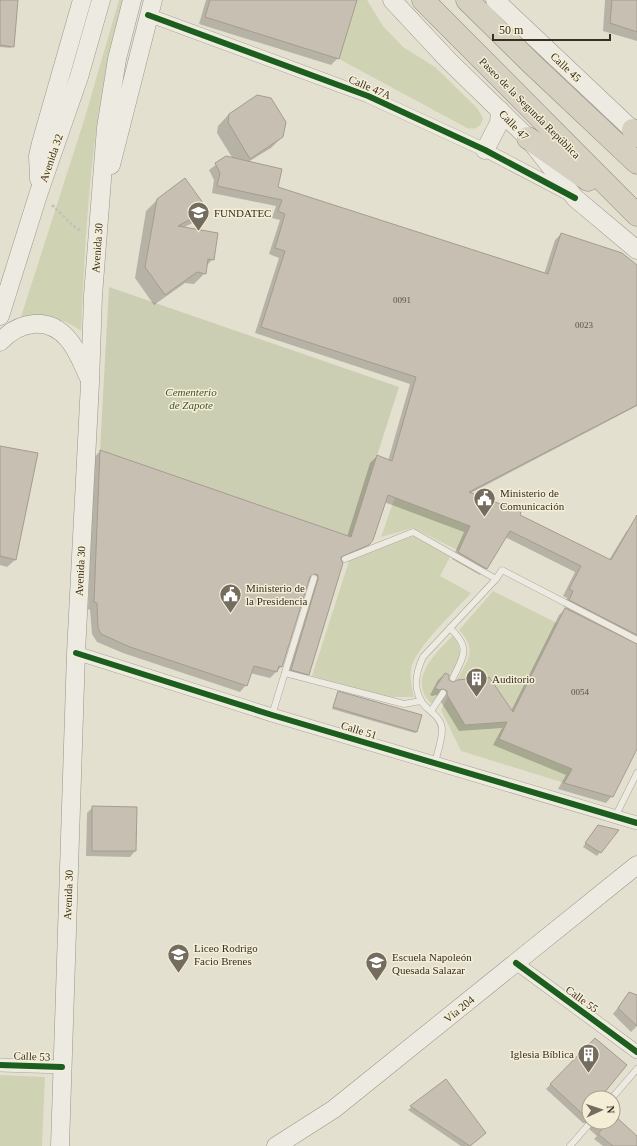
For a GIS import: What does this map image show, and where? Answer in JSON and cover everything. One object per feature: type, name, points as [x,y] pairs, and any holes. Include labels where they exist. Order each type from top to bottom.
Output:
[{"type":"highway","name":"Paseo de la Segunda República","points":[[423,0],[635,213]]},
{"type":"highway","points":[[467,0],[637,163]]},
{"type":"highway","points":[[528,138],[635,213]]},
{"type":"main road","points":[[39,192],[40,149],[82,0]]},
{"type":"main road","name":"Avenida 32","points":[[0,316],[39,192],[79,77],[101,0]]},
{"type":"main road","name":"Avenida 30","points":[[60,1146],[76,653],[93,296],[106,128],[117,59],[132,0]]},
{"type":"main road","name":"Calle 47","points":[[392,0],[448,60],[528,138],[575,198],[637,250]]},
{"type":"main road","name":"Calle 45","points":[[495,0],[636,133]]},
{"type":"main road","points":[[101,192],[110,170],[150,7]]},
{"type":"main road","points":[[485,150],[499,123],[500,110]]},
{"type":"main road","points":[[0,342],[7,335],[23,325],[44,325],[54,328],[73,345],[90,383]]},
{"type":"main road","name":"Vía 204","points":[[276,1146],[334,1109],[637,865]]},
{"type":"street","name":"Calle 47A","points":[[150,7],[368,96],[485,150],[575,198]]},
{"type":"street","name":"Calle 51","points":[[76,653],[272,715],[637,823]]},
{"type":"street","name":"Calle 55","points":[[516,963],[637,1052]]},
{"type":"street","name":"Calle 53","points":[[0,1065],[62,1067]]},
{"type":"lane","points":[[345,560],[413,532],[496,579]]},
{"type":"lane","points":[[435,763],[442,730],[440,721],[421,701],[416,681],[419,666],[423,657],[496,579],[502,570],[637,640]]},
{"type":"lane","points":[[272,715],[314,578]]},
{"type":"lane","points":[[450,628],[461,639],[464,649],[464,655],[453,678]]},
{"type":"lane","points":[[285,673],[404,704],[421,701]]},
{"type":"lane","points":[[431,711],[443,693]]},
{"type":"lane","points":[[615,817],[637,773]]},
{"type":"lane","points":[[619,1090],[637,1069]]},
{"type":"lane","points":[[570,1146],[584,1130]]},
{"type":"path","points":[[39,192],[78,229],[98,231]]},
{"type":"green space","points":[[119,0],[123,0],[112,40],[104,81],[92,164],[85,248],[81,331],[66,322],[52,318],[20,320],[85,117]]},
{"type":"green space","points":[[357,0],[367,0],[383,26],[403,47],[435,67],[477,108],[483,118],[478,127],[473,129],[467,128],[339,59]]},
{"type":"green space","name":"Cementerio de Zapote","points":[[109,287],[399,387],[351,537],[100,450]]},
{"type":"green space","points":[[395,497],[470,526],[459,551],[413,528],[381,537]]},
{"type":"green space","points":[[413,536],[450,557],[440,576],[471,593],[428,640],[414,660],[411,669],[411,683],[414,697],[388,697],[312,676],[349,561]]},
{"type":"green space","points":[[493,591],[557,623],[499,739],[572,769],[564,783],[461,751],[441,710],[448,696],[465,725],[496,723],[506,702],[489,677],[457,680],[467,660],[470,649],[465,637],[459,630]]},
{"type":"green space","points":[[453,635],[457,641],[460,651],[458,660],[450,676],[445,673],[436,688],[440,691],[432,704],[425,695],[422,686],[423,676],[426,667],[432,658]]},
{"type":"green space","points":[[0,1075],[45,1077],[42,1146],[0,1146]]},
{"type":"building","points":[[0,0],[18,0],[14,47],[0,45]]},
{"type":"building","points":[[210,0],[357,0],[339,59],[205,17]]},
{"type":"building","points":[[612,0],[637,0],[637,32],[610,23]]},
{"type":"building","points":[[257,95],[271,98],[286,122],[283,137],[250,159],[228,122],[229,114]]},
{"type":"building","points":[[226,156],[282,169],[278,187],[548,274],[561,233],[622,253],[637,265],[637,405],[469,492],[521,512],[520,515],[611,560],[637,515],[637,635],[569,600],[573,591],[569,589],[581,566],[510,531],[487,569],[458,552],[470,526],[388,495],[373,540],[369,545],[341,557],[343,563],[309,675],[291,670],[318,579],[318,575],[315,574],[310,577],[282,667],[279,666],[277,672],[254,666],[247,686],[130,647],[101,634],[98,628],[97,603],[94,602],[100,450],[351,537],[377,455],[392,461],[416,377],[261,327],[285,251],[275,248],[285,214],[278,211],[282,200],[217,186],[220,173],[215,163]]},
{"type":"building","points":[[185,178],[208,210],[178,226],[218,233],[214,260],[208,259],[206,274],[197,272],[165,295],[145,267],[157,199]]},
{"type":"building","points":[[0,446],[38,453],[16,560],[0,556]]},
{"type":"building","points":[[565,608],[637,644],[637,749],[613,797],[564,783],[572,769],[499,739],[507,722],[465,725],[447,695],[447,691],[435,688],[445,673],[449,675],[449,680],[453,682],[457,680],[489,677],[513,712]]},
{"type":"building","points":[[338,691],[422,715],[417,732],[333,707]]},
{"type":"building","points":[[92,806],[137,807],[136,851],[92,851]]},
{"type":"building","points":[[598,825],[619,830],[601,853],[585,843]]},
{"type":"building","points":[[629,992],[637,995],[637,1026],[618,1008]]},
{"type":"building","name":"Iglesia Bíblica","points":[[595,1038],[627,1065],[607,1090],[581,1090],[581,1113],[550,1084]]},
{"type":"building","points":[[446,1079],[486,1133],[470,1146],[410,1106]]},
{"type":"building","points":[[621,1121],[637,1136],[637,1146],[613,1146],[598,1134],[601,1130],[621,1130]]},
{"type":"cycle path","points":[[148,15],[368,96],[485,150],[575,198]]},
{"type":"cycle path","points":[[76,653],[272,715],[637,823]]},
{"type":"cycle path","points":[[516,963],[637,1052]]},
{"type":"cycle path","points":[[0,1065],[62,1067]]},
{"type":"place","name":"FUNDATEC","points":[[198,232]]},
{"type":"place","name":"Ministerio de Comunicación","points":[[485,518]]},
{"type":"place","name":"Ministerio de la Presidencia","points":[[231,614]]},
{"type":"place","name":"Auditorio","points":[[477,698]]},
{"type":"place","name":"Liceo Rodrigo Facio Brenes","points":[[179,974]]},
{"type":"place","name":"Escuela Napoleón Quesada Salazar","points":[[376,982]]},
{"type":"place","name":"Iglesia Bíblica","points":[[589,1074]]}]
